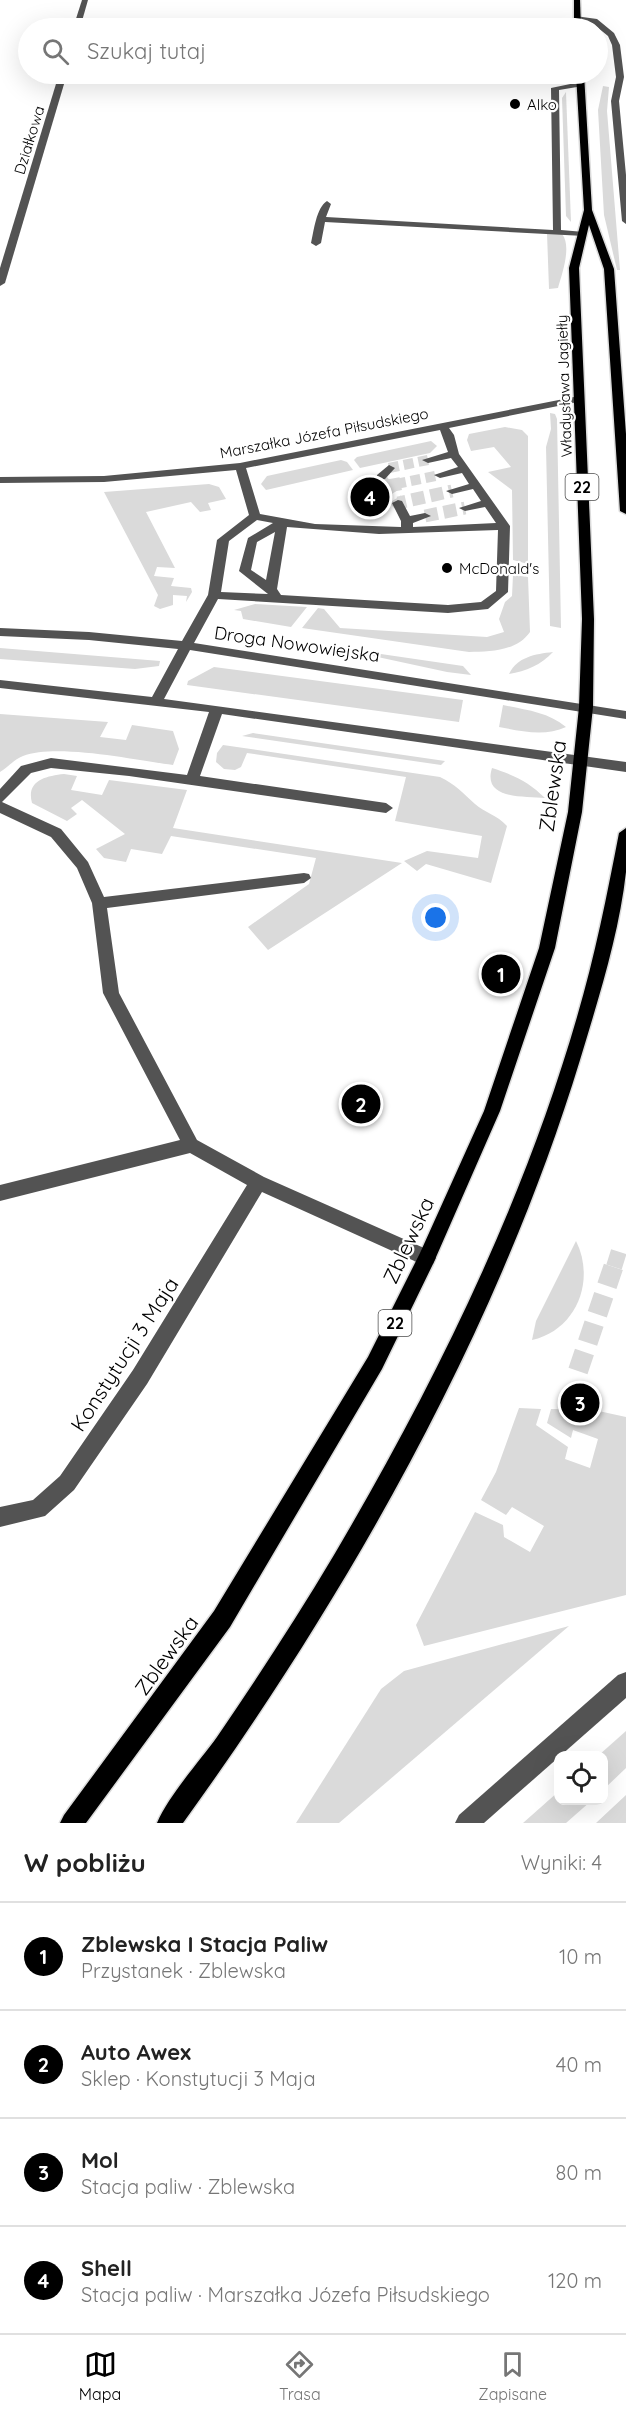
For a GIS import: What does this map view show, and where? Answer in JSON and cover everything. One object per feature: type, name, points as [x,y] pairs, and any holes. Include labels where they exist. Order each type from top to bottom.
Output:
[{"type":"main road","points":[[577,0],[578,18]]},
{"type":"main road","name":"Władysława Jagiełły","points":[[580,84],[588,210],[609,269],[626,512]]},
{"type":"main road","name":"Władysława Jagiełły","points":[[586,707],[588,619],[574,268],[588,210]]},
{"type":"main road","name":"Zblewska","points":[[72,1823],[222,1619],[370,1373],[427,1258],[492,1111],[547,948],[575,812],[586,707]]},
{"type":"main road","points":[[169,1823],[303,1628],[414,1435],[502,1256],[555,1115],[588,1013],[607,934],[626,833]]},
{"type":"street","points":[[79,18],[85,0]]},
{"type":"street","points":[[608,32],[616,45],[620,77],[615,101],[624,174],[626,221]]},
{"type":"street","name":"Działkowa","points":[[0,283],[60,84]]},
{"type":"street","points":[[557,231],[555,88],[580,84]]},
{"type":"street","points":[[315,243],[327,204]]},
{"type":"street","points":[[321,219],[581,234]]},
{"type":"street","name":"Marszałka Józefa Piłsudskiego","points":[[0,480],[104,479],[240,466],[579,399]]},
{"type":"street","points":[[214,595],[274,594],[448,609],[484,606],[502,592],[504,526],[454,454],[449,435],[441,425]]},
{"type":"street","points":[[428,460],[454,454]]},
{"type":"street","points":[[240,466],[255,516]]},
{"type":"street","points":[[440,475],[465,469]]},
{"type":"street","points":[[452,491],[477,485]]},
{"type":"street","points":[[398,503],[407,526]]},
{"type":"street","points":[[465,508],[489,503]]},
{"type":"street","points":[[255,516],[282,523],[504,526]]},
{"type":"street","points":[[156,701],[214,595],[223,540],[255,516]]},
{"type":"street","points":[[407,526],[425,516]]},
{"type":"street","points":[[274,594],[282,523]]},
{"type":"street","points":[[274,594],[246,571],[252,540],[282,523]]},
{"type":"street","name":"Droga Nowowiejska","points":[[0,632],[89,636],[188,646],[626,715]]},
{"type":"street","points":[[0,684],[218,709],[626,767]]},
{"type":"street","points":[[192,780],[218,709]]},
{"type":"street","points":[[0,798],[26,769],[51,763],[192,780],[386,808]]},
{"type":"street","points":[[0,807],[56,833],[83,866],[99,903],[111,993],[191,1145],[258,1182],[427,1258]]},
{"type":"street","points":[[99,903],[304,878]]},
{"type":"street","points":[[0,1193],[191,1145]]},
{"type":"street","name":"Konstytucji 3 Maja","points":[[0,1518],[38,1509],[67,1483],[140,1377],[258,1182]]},
{"type":"street","points":[[467,1823],[626,1683]]},
{"type":"shaded area","points":[[603,86],[609,87],[607,111],[620,270],[617,270],[604,215],[598,110]]},
{"type":"shaded area","points":[[566,92],[571,222],[566,216],[562,98]]},
{"type":"shaded area","points":[[547,233],[562,234],[565,239],[565,260],[558,288],[549,289]]},
{"type":"shaded area","points":[[550,413],[555,414],[557,419],[561,628],[550,626],[546,447],[551,429]]},
{"type":"shaded area","points":[[505,427],[522,430],[528,436],[528,564],[513,560],[512,490],[488,472],[511,467],[494,447],[471,451],[467,440],[469,434]]},
{"type":"shaded area","points":[[431,441],[437,446],[430,453],[360,468],[354,460],[357,457]]},
{"type":"shaded area","points":[[341,460],[347,462],[353,470],[266,490],[261,484],[267,476]]},
{"type":"shaded area","points":[[209,484],[219,487],[226,499],[208,503],[211,510],[200,512],[191,502],[146,512],[175,568],[157,567],[154,576],[174,578],[171,586],[191,588],[192,592],[186,602],[187,596],[173,595],[173,605],[160,609],[154,606],[158,595],[104,492]]},
{"type":"shaded area","points":[[513,575],[528,577],[530,632],[511,647],[486,652],[469,652],[302,628],[318,608],[324,609],[340,628],[487,637],[504,632],[499,619],[505,602],[512,596]]},
{"type":"shaded area","points":[[255,604],[307,607],[291,627],[243,619],[241,611],[234,610]]},
{"type":"shaded area","points":[[0,648],[160,661],[159,666],[135,669],[0,659]]},
{"type":"shaded area","points":[[553,652],[533,667],[509,674],[512,668],[522,660],[533,655]]},
{"type":"shaded area","points":[[374,653],[463,666],[471,675],[373,656]]},
{"type":"shaded area","points":[[214,667],[463,700],[459,722],[187,685],[188,681]]},
{"type":"shaded area","points":[[503,705],[544,715],[566,727],[541,732],[499,727]]},
{"type":"shaded area","points":[[0,714],[108,722],[100,737],[126,740],[132,725],[173,731],[179,749],[173,765],[96,754],[55,751],[23,756],[0,772]]},
{"type":"shaded area","points":[[253,733],[445,761],[441,765],[242,736]]},
{"type":"shaded area","points":[[223,745],[440,777],[507,826],[491,883],[426,864],[417,871],[404,861],[427,851],[478,858],[482,836],[395,821],[406,777],[247,753],[241,767],[235,770],[224,769],[216,762],[217,753]]},
{"type":"shaded area","points":[[492,768],[521,780],[545,798],[516,796],[499,791],[493,786]]},
{"type":"shaded area","points":[[64,774],[77,776],[71,790],[102,795],[109,780],[187,790],[173,828],[402,863],[268,950],[248,927],[309,884],[316,858],[171,836],[162,854],[131,849],[126,862],[104,858],[96,849],[125,834],[82,800],[71,808],[77,814],[67,821],[32,803],[34,785],[44,778]]},
{"type":"shaded area","points":[[576,1241],[582,1256],[584,1272],[578,1302],[571,1315],[560,1326],[547,1335],[532,1340],[536,1321]]},
{"type":"shaded area","points":[[519,1408],[541,1409],[536,1425],[568,1447],[565,1459],[590,1468],[598,1439],[573,1430],[571,1438],[547,1423],[551,1409],[594,1410],[626,1417],[626,1595],[424,1646],[416,1625],[475,1512],[503,1525],[504,1537],[530,1552],[544,1526],[512,1507],[506,1515],[481,1500],[496,1472]]},
{"type":"shaded area","points":[[569,1626],[339,1823],[296,1823],[381,1689],[404,1671]]},
{"type":"shaded area","points":[[626,1731],[626,1768],[608,1785],[608,1751],[604,1751]]},
{"type":"shaded area","points":[[626,1795],[626,1823],[596,1823]]},
{"type":"shaded area","points":[[554,1796],[554,1805],[586,1805],[566,1823],[523,1823]]},
{"type":"tunnel","points":[[389,468],[428,460]]},
{"type":"tunnel","points":[[396,484],[440,475]]},
{"type":"tunnel","points":[[381,477],[386,484]]},
{"type":"tunnel","points":[[385,483],[398,503],[452,491]]},
{"type":"tunnel","points":[[388,486],[404,483]]},
{"type":"tunnel","points":[[425,516],[465,508]]},
{"type":"tunnel","points":[[614,1267],[619,1251]]},
{"type":"tunnel","points":[[578,1371],[614,1265]]},
{"type":"place","name":"Alko","points":[[515,104]]},
{"type":"place","name":"Shell","points":[[370,497]]},
{"type":"place","name":"McDonald's","points":[[447,568]]},
{"type":"place","name":"Zblewska I Stacja Paliw","points":[[501,974]]},
{"type":"place","name":"Auto Awex","points":[[361,1104]]},
{"type":"place","name":"Mol","points":[[580,1403]]}]
